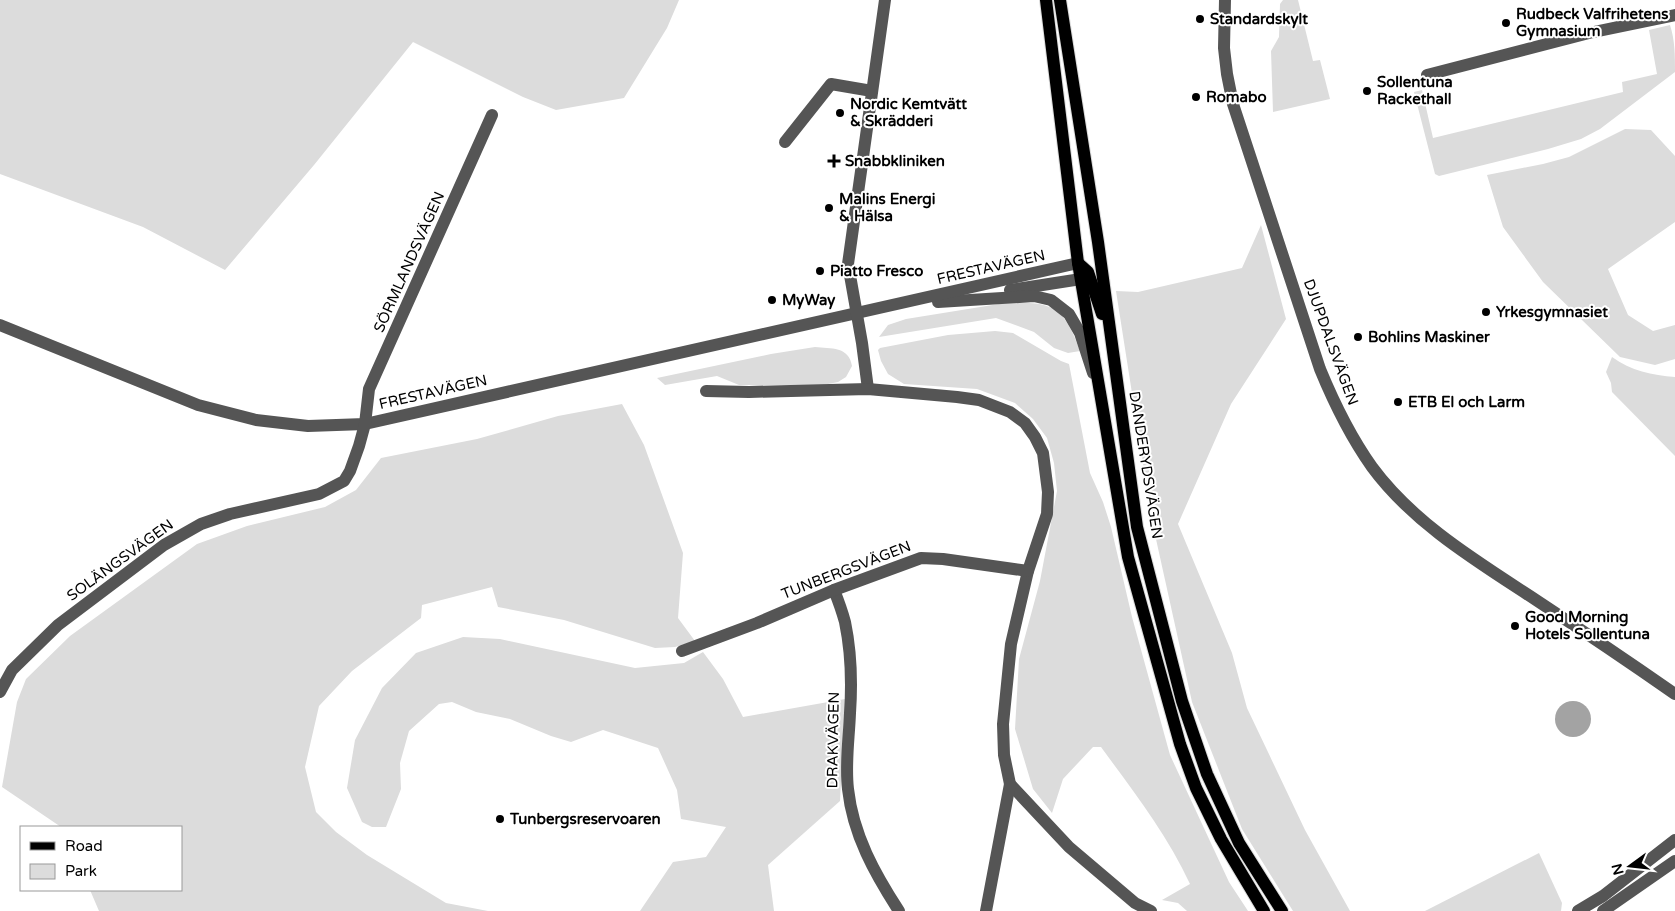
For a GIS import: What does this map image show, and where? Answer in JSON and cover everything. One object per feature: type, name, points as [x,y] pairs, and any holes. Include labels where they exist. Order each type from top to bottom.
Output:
[{"type":"main road","points":[[1046,0],[1100,396],[1128,557],[1180,744],[1196,788],[1221,839],[1264,911]]},
{"type":"main road","name":"DANDERYDSVÄGEN","points":[[1060,0],[1098,242],[1137,527],[1182,701],[1207,774],[1239,843],[1282,911]]},
{"type":"main road","points":[[1082,271],[1098,242]]},
{"type":"main road","points":[[1082,271],[1112,343]]},
{"type":"street","points":[[868,388],[848,264],[885,0]]},
{"type":"street","name":"DJUPDALSVÄGEN","points":[[1225,0],[1224,48],[1233,104],[1320,369],[1338,412],[1371,466],[1431,528],[1675,694]]},
{"type":"street","points":[[1427,75],[1589,33],[1675,15]]},
{"type":"street","points":[[785,142],[831,84],[872,91]]},
{"type":"street","name":"SÖRMLANDSVÄGEN","points":[[365,424],[369,390],[492,115]]},
{"type":"street","name":"FRESTAVÄGEN","points":[[961,300],[1082,271]]},
{"type":"street","name":"FRESTAVÄGEN","points":[[0,326],[198,405],[265,421],[308,426],[365,424],[881,308],[1082,271]]},
{"type":"street","name":"FRESTAVÄGEN","points":[[881,308],[961,300],[1034,296],[1051,300],[1069,314],[1080,333],[1100,396]]},
{"type":"street","points":[[706,391],[749,392],[868,388],[979,400],[1010,412],[1025,423],[1036,437],[1043,453],[1048,492],[1046,514],[1028,571],[1011,644],[1003,724],[1004,755],[1010,784],[986,911]]},
{"type":"street","name":"SOLÄNGSVÄGEN","points":[[0,692],[12,670],[58,625],[164,545],[202,524],[230,514],[319,494],[344,481],[358,451],[365,424]]},
{"type":"street","name":"TUNBERGSVÄGEN","points":[[682,651],[757,623],[834,590],[921,558],[944,558],[1028,571]]},
{"type":"street","name":"DRAKVÄGEN","points":[[834,590],[845,622],[850,671],[847,754],[848,790],[857,829],[866,855],[899,911]]},
{"type":"street","points":[[1010,784],[1068,847],[1134,903],[1151,911]]},
{"type":"street","points":[[1578,911],[1603,896],[1675,840]]},
{"type":"street","points":[[1604,911],[1675,861]]},
{"type":"green space","points":[[0,0],[679,0],[667,28],[624,98],[556,110],[523,97],[413,42],[314,165],[225,270],[143,227],[0,174]]},
{"type":"green space","points":[[1283,0],[1298,0],[1313,61],[1320,60],[1330,99],[1273,112],[1271,51],[1279,37],[1280,4]]},
{"type":"green space","points":[[1670,25],[1674,42],[1675,72],[1600,129],[1581,139],[1548,149],[1439,176],[1435,174],[1414,92],[1422,90],[1433,138],[1623,92],[1622,82],[1657,74],[1649,30]]},
{"type":"green space","points":[[1625,129],[1651,130],[1675,156],[1675,222],[1608,269],[1628,315],[1653,331],[1675,325],[1675,359],[1655,365],[1620,357],[1543,282],[1503,227],[1487,175],[1569,157]]},
{"type":"green space","points":[[1261,225],[1286,319],[1231,404],[1178,524],[1232,653],[1247,708],[1305,830],[1350,911],[1293,911],[1242,829],[1192,702],[1152,521],[1116,291],[1138,292],[1242,268]]},
{"type":"green space","points":[[1005,303],[1035,304],[1054,309],[1068,324],[1080,351],[1068,353],[1054,348],[1034,332],[996,318],[879,337],[888,325],[906,319]]},
{"type":"green space","points":[[995,331],[1013,333],[1069,364],[1090,473],[1103,502],[1111,527],[1132,617],[1170,755],[1229,882],[1248,911],[1187,911],[1178,903],[1162,900],[1190,884],[1160,830],[1101,747],[1093,747],[1063,779],[1052,813],[1033,789],[1015,729],[1019,659],[1040,581],[1057,491],[1054,463],[1047,438],[1033,419],[1015,403],[977,389],[904,384],[888,374],[878,350],[880,348],[948,335]]},
{"type":"green space","points":[[815,347],[838,350],[847,355],[852,366],[846,377],[838,382],[823,385],[739,385],[717,376],[665,385],[657,378],[771,354]]},
{"type":"green space","points":[[1612,357],[1642,372],[1675,377],[1675,456],[1612,392],[1611,383],[1606,372]]},
{"type":"green space","points":[[622,404],[644,445],[683,553],[678,618],[695,641],[675,647],[655,648],[564,620],[498,607],[492,587],[422,605],[421,618],[352,671],[319,706],[305,767],[316,812],[336,832],[367,855],[446,903],[488,911],[99,911],[90,891],[182,891],[182,826],[60,826],[2,787],[17,702],[26,679],[70,636],[197,544],[247,526],[325,507],[356,490],[381,458],[477,439],[558,416]]},
{"type":"green space","points":[[463,637],[500,639],[635,668],[684,663],[703,652],[723,679],[743,717],[845,699],[840,801],[768,865],[774,911],[640,911],[673,862],[706,857],[726,827],[681,819],[677,790],[658,748],[603,730],[571,742],[510,719],[476,712],[452,702],[439,704],[409,731],[400,763],[401,789],[386,827],[372,827],[362,822],[347,788],[355,740],[382,688],[416,653]]},
{"type":"green space","points":[[1539,853],[1562,903],[1561,911],[1425,911]]},
{"type":"shaded area","points":[[1573,701],[1580,702],[1586,706],[1590,712],[1590,726],[1586,732],[1580,736],[1573,737],[1566,736],[1560,732],[1556,726],[1555,719],[1556,712],[1560,706],[1566,702]]},
{"type":"place","name":"Standardskylt","points":[[1200,19]]},
{"type":"place","name":"Rudbeck Valfrihetens Gymnasium","points":[[1506,23]]},
{"type":"place","name":"Sollentuna Rackethall","points":[[1367,91]]},
{"type":"place","name":"Romabo","points":[[1196,97]]},
{"type":"place","name":"Nordic Kemtvätt & Skrädderi","points":[[840,113]]},
{"type":"place","name":"Snabbkliniken","points":[[834,161]]},
{"type":"place","name":"Malins Energi & Hälsa","points":[[829,208]]},
{"type":"place","name":"Piatto Fresco","points":[[820,271]]},
{"type":"place","name":"MyWay","points":[[772,300]]},
{"type":"place","name":"Yrkesgymnasiet","points":[[1486,312]]},
{"type":"place","name":"Bohlins Maskiner","points":[[1358,337]]},
{"type":"place","name":"ETB El och Larm","points":[[1398,402]]},
{"type":"place","name":"Good Morning Hotels Sollentuna","points":[[1515,626]]},
{"type":"place","name":"Tunbergsreservoaren","points":[[500,819]]}]
